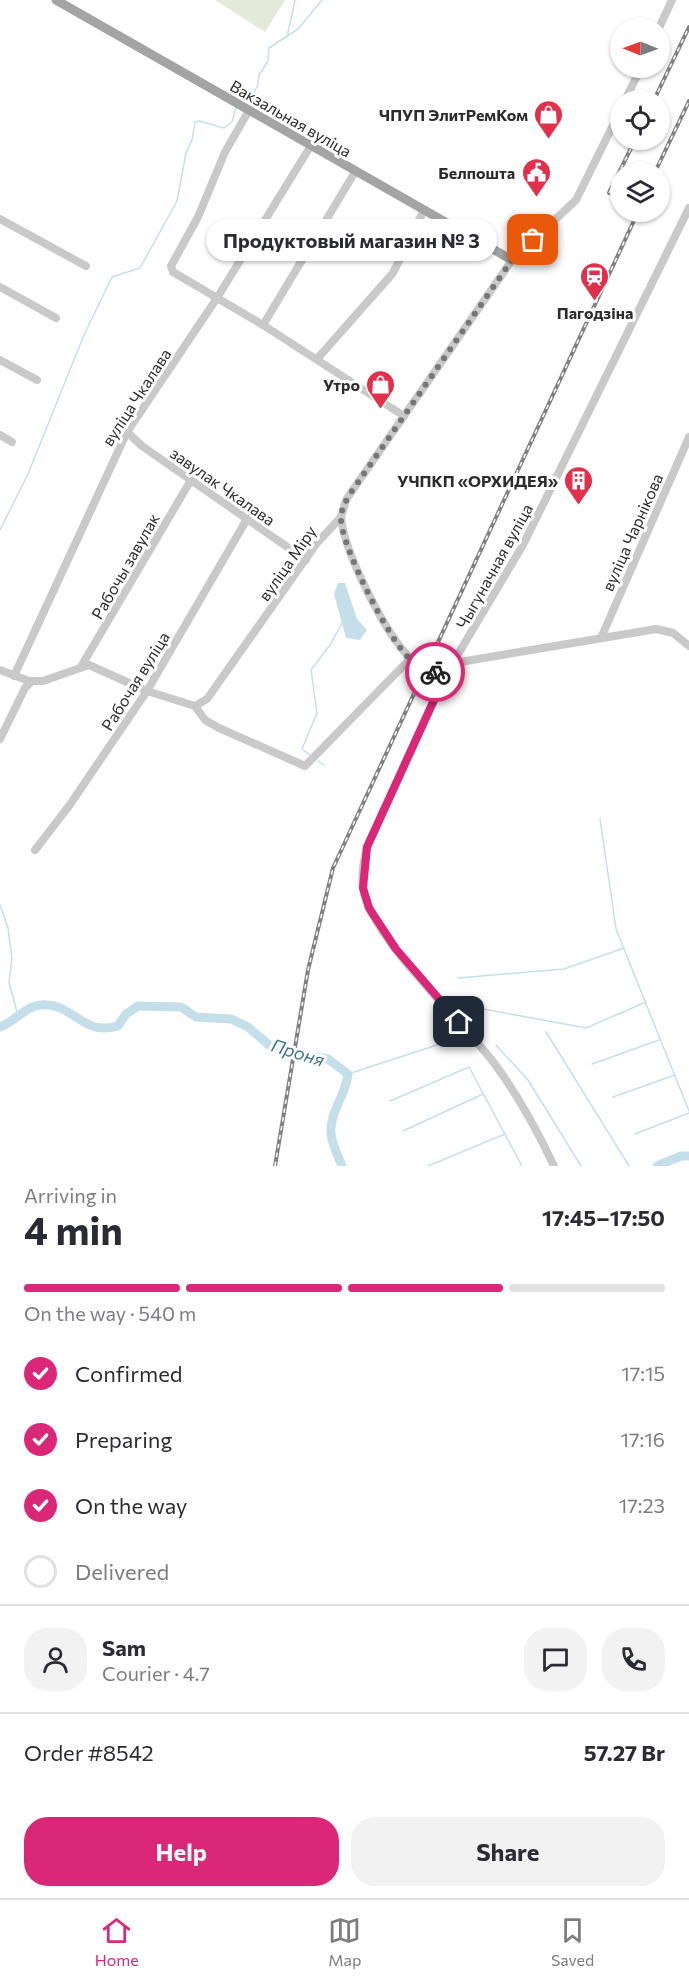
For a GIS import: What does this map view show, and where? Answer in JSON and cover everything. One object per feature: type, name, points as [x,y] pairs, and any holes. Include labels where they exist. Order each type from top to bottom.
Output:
[{"type":"main road","name":"Вакзальная вуліца","points":[[56,0],[423,212],[512,260]]},
{"type":"street","points":[[664,18],[672,0]]},
{"type":"street","points":[[248,112],[225,152],[198,217],[171,266],[172,272],[263,325],[404,416]]},
{"type":"street","name":"вуліца Міру","points":[[195,706],[207,699],[336,519],[341,517],[346,500],[512,260],[576,200],[610,131]]},
{"type":"street","name":"вуліца Чкалава","points":[[14,676],[127,432],[217,298],[310,147]]},
{"type":"street","points":[[263,325],[355,172]]},
{"type":"street","name":"Чыгуначная вуліца","points":[[554,1166],[531,1120],[495,1064],[396,949],[369,908],[363,888],[367,847],[445,676],[523,545],[644,304],[689,208]]},
{"type":"street","points":[[317,359],[393,273],[423,212]]},
{"type":"street","points":[[0,219],[86,266]]},
{"type":"street","points":[[0,287],[56,318]]},
{"type":"street","points":[[0,360],[37,380]]},
{"type":"street","name":"завулак Чкалава","points":[[127,432],[142,446],[306,560]]},
{"type":"street","points":[[0,435],[12,442]]},
{"type":"street","name":"вуліца Чарнікова","points":[[601,638],[689,437]]},
{"type":"street","name":"Рабочы завулак","points":[[82,665],[190,480]]},
{"type":"street","points":[[341,517],[348,549],[397,643],[410,658],[445,676]]},
{"type":"street","name":"Рабочая вуліца","points":[[35,850],[69,806],[147,691],[247,519]]},
{"type":"street","points":[[454,663],[665,629],[689,646]]},
{"type":"street","points":[[0,670],[32,681],[55,679],[82,665],[97,668],[147,691],[195,706],[205,720],[219,728],[305,766],[410,658]]},
{"type":"street","points":[[0,739],[25,688],[32,681]]},
{"type":"green space","points":[[215,0],[285,0],[265,32]]},
{"type":"water","points":[[338,583],[345,583],[357,619],[367,630],[360,640],[346,638],[334,594]]},
{"type":"waterway","points":[[287,37],[295,0]]},
{"type":"waterway","points":[[243,97],[254,92],[258,85],[259,75],[268,61],[269,48],[298,29],[322,0]]},
{"type":"waterway","points":[[0,530],[28,474],[84,335],[112,277],[140,268],[177,201],[186,153],[192,140],[195,122],[224,128],[232,122],[236,108]]},
{"type":"waterway","points":[[310,755],[302,749],[317,713],[311,670],[330,645],[343,621]]},
{"type":"waterway","points":[[318,761],[324,765]]},
{"type":"waterway","points":[[600,819],[616,929],[689,1111]]},
{"type":"waterway","points":[[0,905],[8,928],[12,958],[9,982],[18,1016]]},
{"type":"waterway","points":[[458,978],[564,969],[624,948]]},
{"type":"waterway","points":[[483,1009],[586,1028],[646,1002]]},
{"type":"waterway","name":"Проня","points":[[0,1027],[30,1008],[41,1005],[52,1005],[95,1027],[106,1028],[118,1026],[126,1014],[138,1006],[181,1007],[196,1017],[231,1019],[248,1027],[269,1045],[282,1051],[328,1059],[348,1074],[331,1126],[333,1142],[342,1166]]},
{"type":"waterway","points":[[546,1032],[629,1166]]},
{"type":"waterway","points":[[592,1064],[659,1040]]},
{"type":"waterway","points":[[348,1074],[443,1043]]},
{"type":"waterway","points":[[496,1045],[528,1080],[581,1166]]},
{"type":"waterway","points":[[390,1101],[469,1067],[522,1166]]},
{"type":"waterway","points":[[613,1097],[675,1075]]},
{"type":"waterway","points":[[403,1131],[483,1094]]},
{"type":"waterway","points":[[635,1134],[689,1113]]},
{"type":"waterway","points":[[428,1166],[505,1134]]},
{"type":"waterway","name":"Проня","points":[[657,1166],[681,1156],[689,1156]]},
{"type":"railway","points":[[659,90],[689,27]]},
{"type":"railway","points":[[660,162],[689,101]]},
{"type":"railway","points":[[609,193],[630,150]]},
{"type":"railway","points":[[275,1166],[308,970],[333,868],[633,222]]},
{"type":"way so far","points":[[435,672],[410,658],[397,643],[348,549],[341,517],[346,500],[488,294],[512,260],[533,240]]},
{"type":"place","name":"ЧПУП ЭлитРемКом","points":[[549,140]]},
{"type":"place","name":"Белпошта","points":[[536,198]]},
{"type":"place","name":"Продуктовый магазин № 3","points":[[533,240]]},
{"type":"place","name":"Пагодзіна","points":[[595,302]]},
{"type":"place","name":"Утро","points":[[381,410]]},
{"type":"place","name":"УЧПКП «ОРХИДЕЯ»","points":[[579,506]]},
{"type":"route","points":[[435,672],[445,676],[367,847],[364,857],[363,888],[369,908],[385,934],[459,1022]]}]
